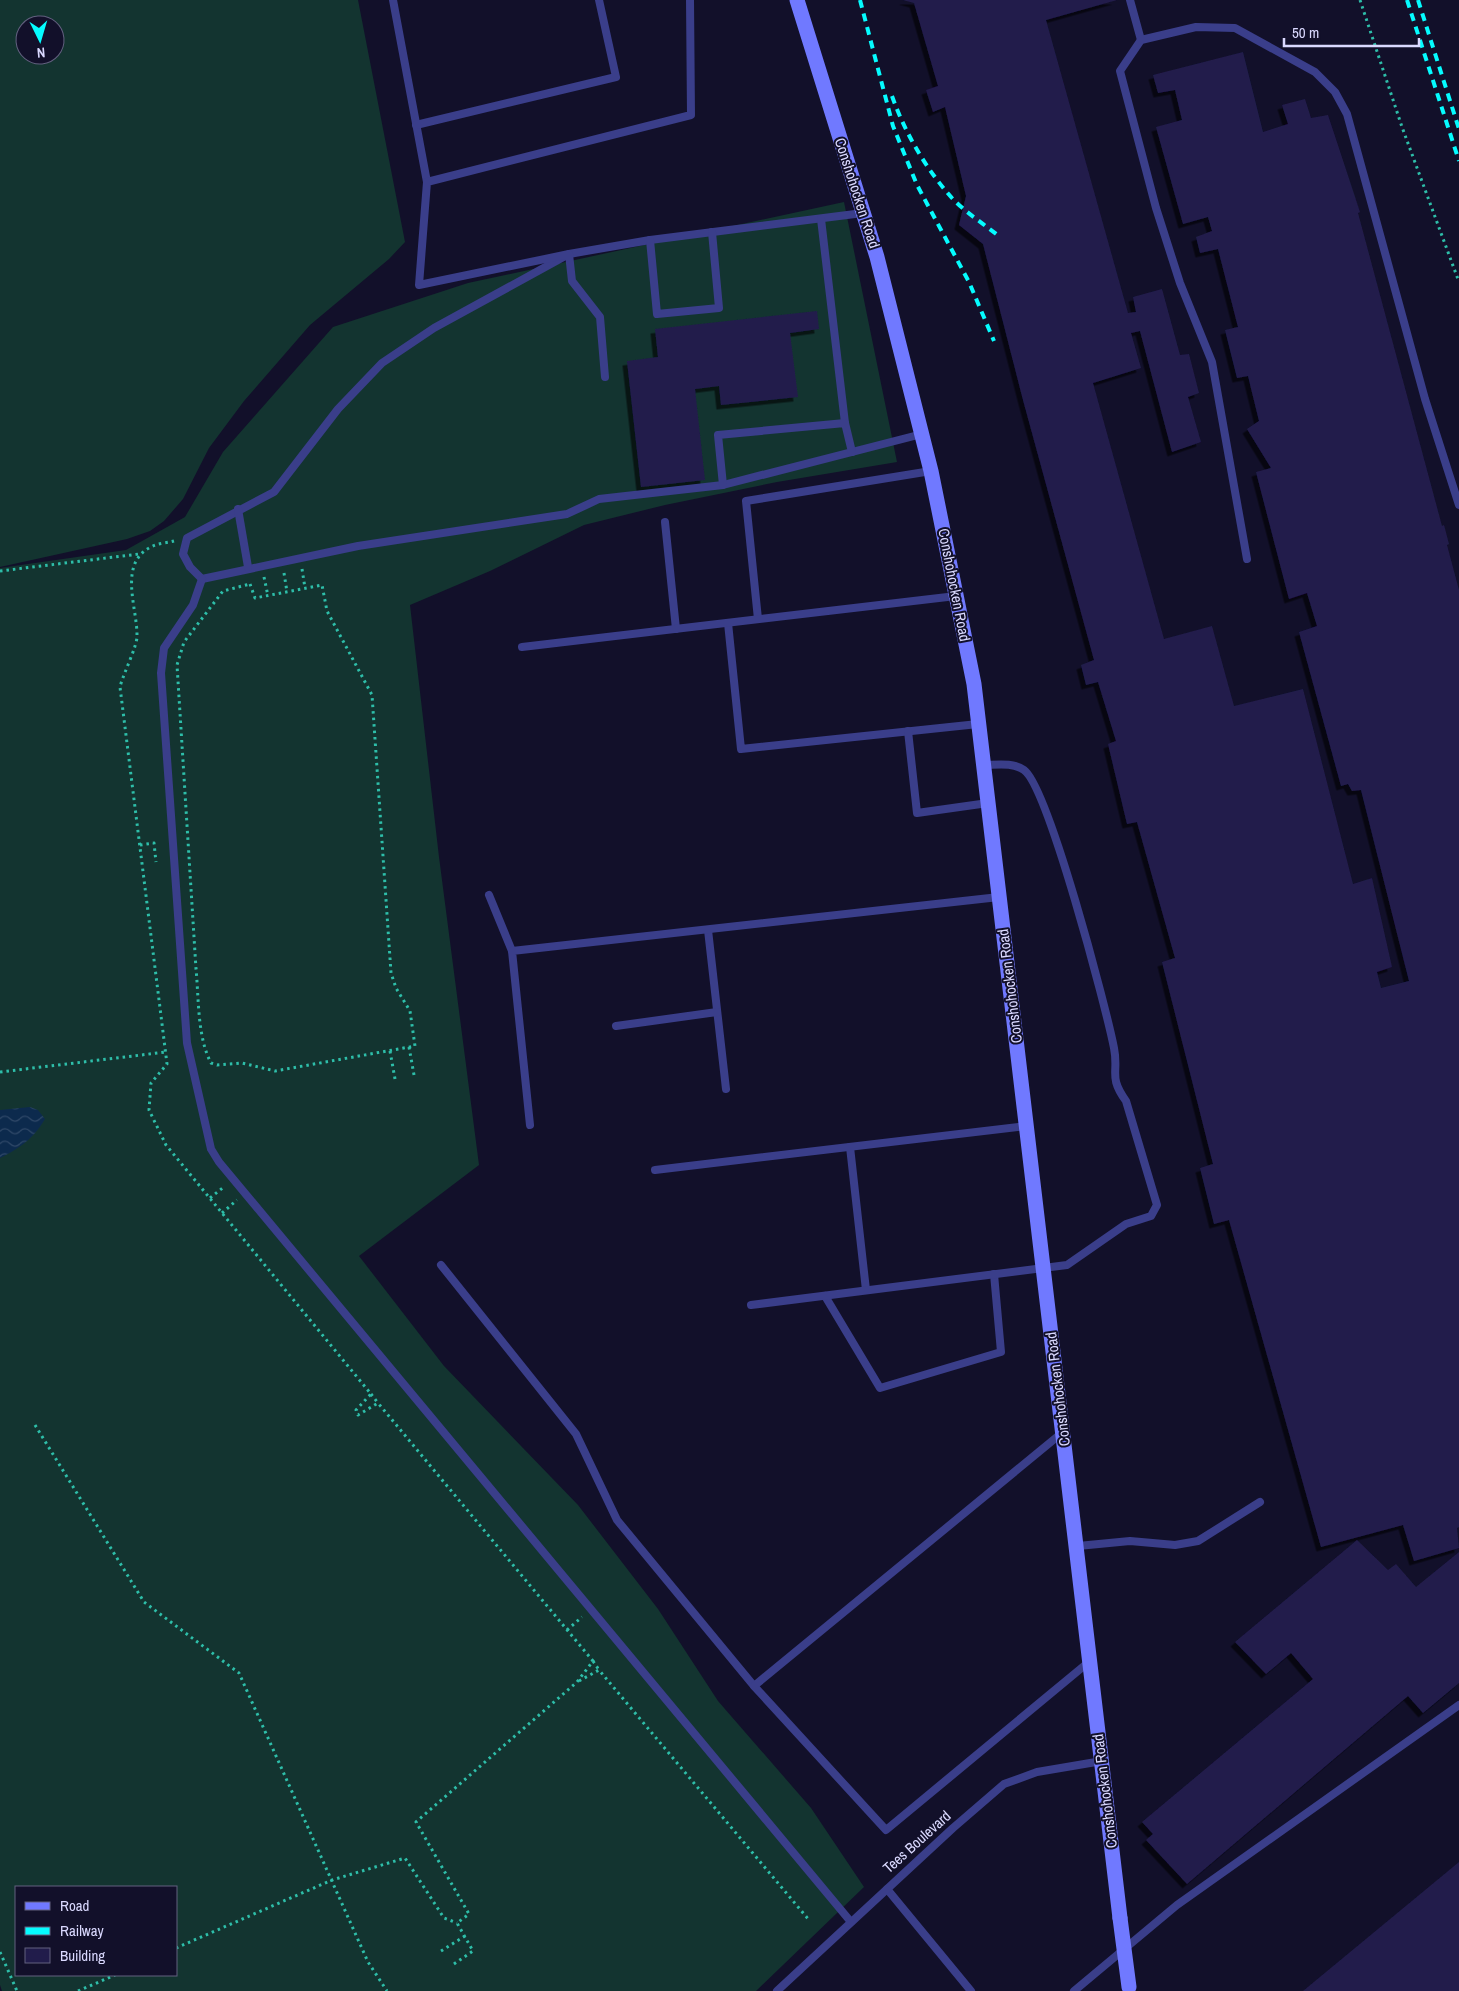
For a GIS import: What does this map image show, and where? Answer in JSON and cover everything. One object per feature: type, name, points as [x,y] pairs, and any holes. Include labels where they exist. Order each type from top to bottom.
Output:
[{"type":"main road","name":"Conshohocken Road","points":[[797,0],[877,256],[932,470],[974,684],[1062,1432],[1078,1546],[1120,1918],[1130,1989]]},
{"type":"lane","points":[[393,0],[427,182],[419,285],[568,254],[650,240],[863,213]]},
{"type":"lane","points":[[416,125],[616,76],[598,0]]},
{"type":"lane","points":[[427,182],[691,115],[690,0]]},
{"type":"lane","points":[[1130,0],[1141,40]]},
{"type":"lane","points":[[1247,559],[1212,362],[1180,283],[1159,218],[1120,71],[1141,40],[1196,27],[1235,28],[1315,72],[1335,92],[1347,114],[1425,399],[1459,505]]},
{"type":"lane","points":[[820,219],[845,423],[852,452]]},
{"type":"lane","points":[[650,240],[657,314],[719,308],[712,232]]},
{"type":"lane","points":[[202,579],[190,567],[183,554],[187,538],[238,509],[274,492],[338,408],[382,363],[434,328],[568,254]]},
{"type":"lane","points":[[568,254],[572,281],[600,317],[605,377]]},
{"type":"lane","points":[[722,485],[718,435],[845,423]]},
{"type":"lane","points":[[202,579],[248,567],[358,546],[567,514],[599,499],[722,485],[922,434]]},
{"type":"lane","points":[[758,619],[746,501],[932,470]]},
{"type":"lane","points":[[238,509],[248,567]]},
{"type":"lane","points":[[665,522],[676,629]]},
{"type":"lane","points":[[202,579],[193,605],[164,648],[161,673],[187,1043],[211,1149],[245,1194],[851,1922]]},
{"type":"lane","points":[[522,647],[956,596]]},
{"type":"lane","points":[[728,622],[741,749],[978,724]]},
{"type":"lane","points":[[908,731],[917,813],[988,804]]},
{"type":"lane","points":[[750,1305],[1066,1265],[1075,1261],[1126,1224],[1151,1216],[1157,1205],[1126,1101],[1116,1087],[1115,1050],[1092,960],[1075,898],[1038,790],[1026,772],[1020,768],[983,765]]},
{"type":"lane","points":[[489,895],[512,951],[530,1125]]},
{"type":"lane","points":[[512,951],[999,897]]},
{"type":"lane","points":[[708,930],[726,1089]]},
{"type":"lane","points":[[616,1026],[717,1012]]},
{"type":"lane","points":[[655,1170],[1026,1126]]},
{"type":"lane","points":[[850,1147],[866,1290]]},
{"type":"lane","points":[[441,1265],[576,1434],[617,1520],[754,1686],[886,1830],[1090,1661]]},
{"type":"lane","points":[[825,1296],[880,1388],[1001,1352],[994,1274]]},
{"type":"lane","points":[[754,1686],[1062,1432]]},
{"type":"lane","points":[[1078,1546],[1130,1541],[1175,1545],[1198,1541],[1260,1502]]},
{"type":"lane","points":[[1074,1991],[1177,1905],[1459,1705]]},
{"type":"lane","name":"Tees Boulevard","points":[[776,1991],[887,1888],[1004,1784],[1037,1772],[1102,1761]]},
{"type":"lane","points":[[887,1888],[971,1991]]},
{"type":"path","points":[[1360,0],[1402,127],[1459,282]]},
{"type":"path","points":[[0,571],[139,554],[153,546],[187,538]]},
{"type":"path","points":[[139,554],[134,567],[131,594],[138,637],[120,686],[167,1064],[150,1084],[149,1110],[166,1145],[378,1403],[594,1661],[599,1670],[809,1920]]},
{"type":"path","points":[[299,557],[305,588]]},
{"type":"path","points":[[250,584],[255,598],[305,588],[322,585],[327,611],[372,695],[391,973],[396,988],[410,1011],[415,1046],[275,1071],[242,1062],[211,1064],[207,1056],[196,969],[177,665],[184,642],[223,591],[250,584]]},
{"type":"path","points":[[140,845],[154,843],[156,862]]},
{"type":"path","points":[[409,1047],[414,1076]]},
{"type":"path","points":[[390,1050],[395,1079]]},
{"type":"path","points":[[0,1072],[166,1052]]},
{"type":"path","points":[[210,1198],[233,1179]]},
{"type":"path","points":[[222,1212],[245,1194]]},
{"type":"path","points":[[371,1394],[356,1410],[358,1415],[378,1403]]},
{"type":"path","points":[[35,1425],[144,1602],[239,1673],[368,1962],[387,1991]]},
{"type":"path","points":[[567,1630],[591,1610]]},
{"type":"path","points":[[457,1923],[469,1914],[416,1822],[576,1682],[594,1661]]},
{"type":"path","points":[[576,1682],[599,1670]]},
{"type":"path","points":[[178,1947],[332,1880],[405,1858],[444,1918],[457,1923],[474,1951],[451,1966]]},
{"type":"path","points":[[441,1951],[465,1936]]},
{"type":"path","points":[[0,1952],[18,1991]]},
{"type":"path","points":[[78,1991],[113,1976]]},
{"type":"green space","points":[[0,0],[358,0],[405,242],[389,259],[310,325],[244,401],[209,448],[183,499],[164,521],[150,531],[127,539],[0,567]]},
{"type":"green space","points":[[844,202],[897,462],[777,482],[665,505],[584,525],[490,571],[410,605],[439,857],[479,1165],[359,1256],[444,1366],[578,1505],[658,1609],[718,1701],[811,1808],[864,1887],[756,1991],[2,1991],[0,1985],[0,568],[126,550],[185,517],[223,452],[333,327],[468,283]]},
{"type":"water","points":[[30,1107],[38,1110],[45,1119],[26,1142],[0,1158],[0,1110]]},
{"type":"building","points":[[903,0],[1117,0],[1046,20],[1128,313],[1136,312],[1133,297],[1162,289],[1180,355],[1189,354],[1199,393],[1188,397],[1201,442],[1172,452],[1140,331],[1131,333],[1141,368],[1093,383],[1164,639],[1212,626],[1234,706],[1303,689],[1353,884],[1372,878],[1392,967],[1377,972],[1381,988],[1409,981],[1361,790],[1352,791],[1348,784],[1341,786],[1299,632],[1317,626],[1307,593],[1289,599],[1256,472],[1271,468],[1247,429],[1259,421],[1248,376],[1237,378],[1225,330],[1238,327],[1218,249],[1200,253],[1196,237],[1212,231],[1208,217],[1183,224],[1156,127],[1182,120],[1175,90],[1158,93],[1153,75],[1243,52],[1263,132],[1288,124],[1282,105],[1305,99],[1311,118],[1328,115],[1360,212],[1358,213],[1442,526],[1444,525],[1449,544],[1447,545],[1459,590],[1459,1527],[1457,1528],[1459,1548],[1414,1561],[1403,1525],[1321,1547],[1229,1220],[1214,1224],[1200,1168],[1213,1164],[1162,962],[1175,958],[1137,822],[1127,824],[1108,744],[1116,741],[1098,682],[1086,685],[1081,665],[1094,660],[1023,400],[983,244],[959,225],[966,196],[945,107],[933,112],[926,90],[938,86],[914,3]]},
{"type":"building","points":[[817,311],[819,329],[790,333],[798,397],[721,405],[719,386],[695,389],[705,480],[641,487],[627,361],[658,357],[655,329]]},
{"type":"building","points":[[1357,1540],[1388,1570],[1396,1564],[1416,1587],[1459,1552],[1459,1683],[1423,1713],[1408,1696],[1187,1884],[1146,1840],[1153,1834],[1142,1822],[1313,1679],[1291,1653],[1266,1674],[1235,1642]]},
{"type":"building","points":[[1459,1862],[1459,1991],[1303,1991]]},
{"type":"railway","points":[[860,0],[893,126],[917,185],[969,282],[994,341]]},
{"type":"railway","points":[[1407,0],[1459,161]]},
{"type":"railway","points":[[1418,0],[1459,129]]},
{"type":"railway","points":[[892,96],[917,150],[942,187],[963,209],[1000,237]]}]
